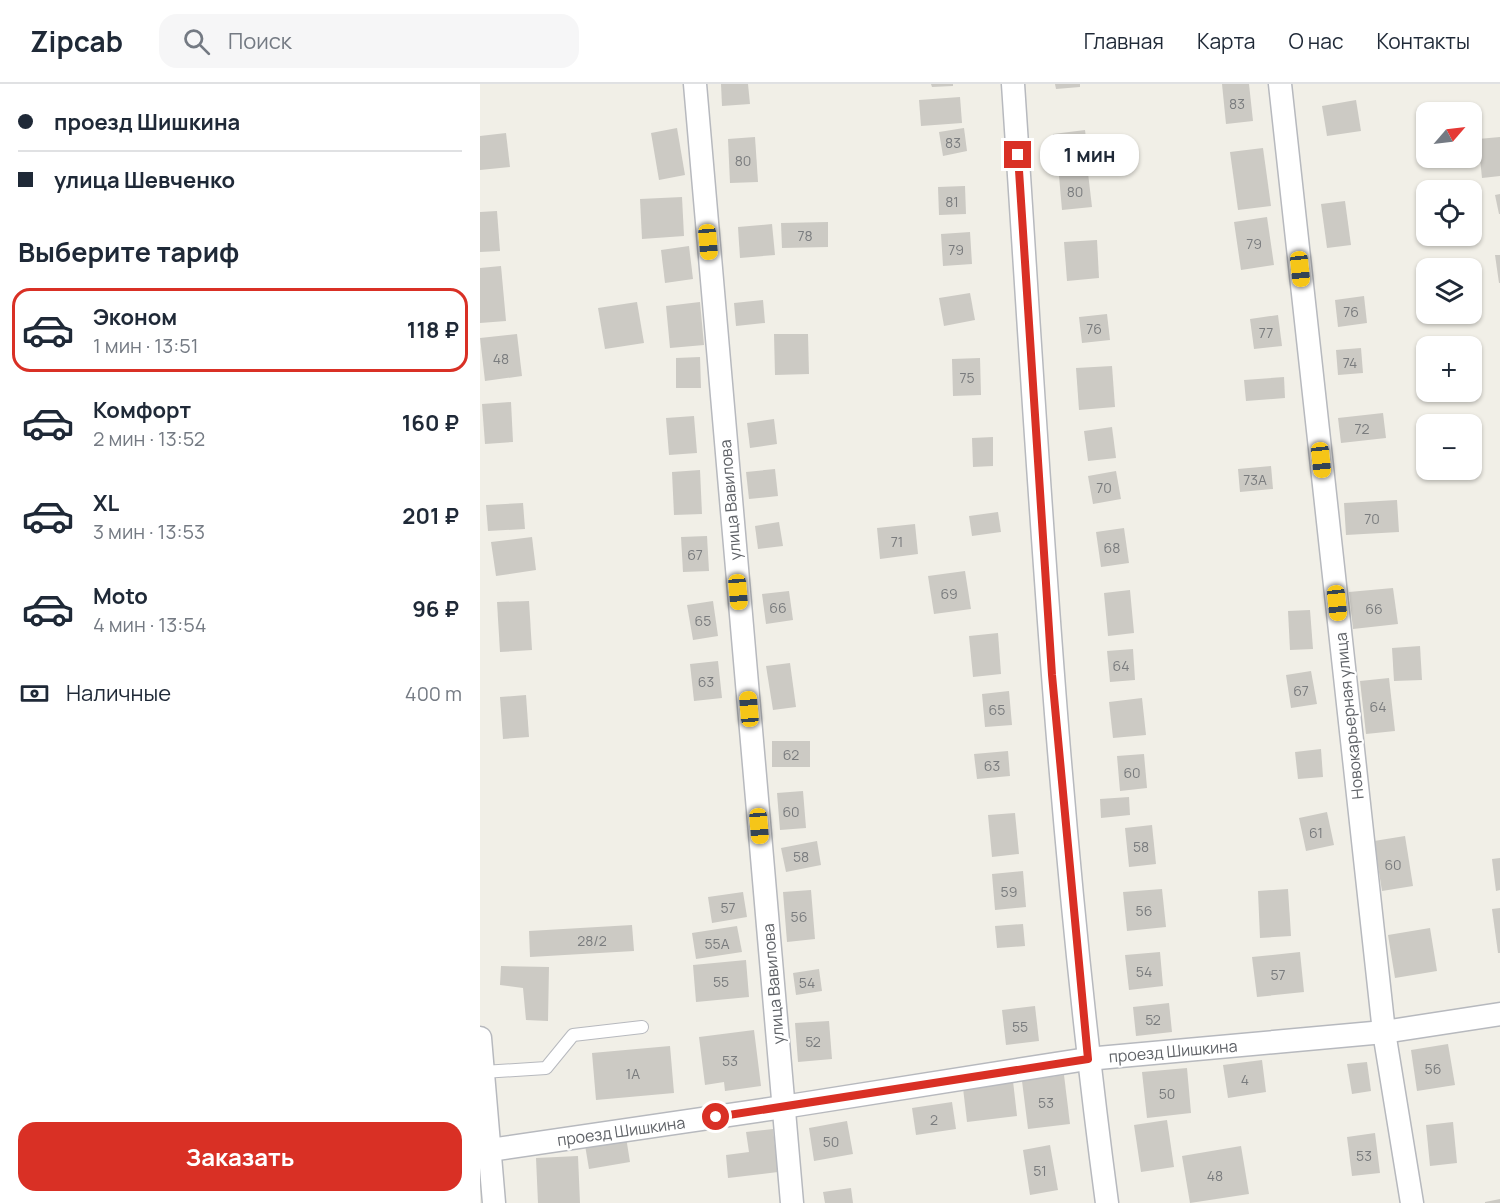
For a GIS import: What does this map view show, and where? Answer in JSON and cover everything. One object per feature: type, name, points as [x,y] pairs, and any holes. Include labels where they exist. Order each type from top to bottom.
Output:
[{"type":"street","name":"улица Вавилова","points":[[695,84],[792,1203]]},
{"type":"street","points":[[1014,84],[1052,675],[1088,1059],[1107,1203]]},
{"type":"street","name":"Новокарьерная улица","points":[[1280,84],[1384,1032],[1412,1203]]},
{"type":"street","name":"проезд Шишкина","points":[[490,1150],[1088,1059],[1384,1032],[1500,1014]]},
{"type":"street","points":[[480,1038],[494,1203]]},
{"type":"lane","points":[[483,1072],[546,1068],[573,1035],[642,1027]]},
{"type":"building","points":[[721,84],[748,84],[750,104],[722,106]]},
{"type":"building","points":[[931,84],[953,84],[953,86],[932,87]]},
{"type":"building","points":[[1055,84],[1080,84],[1080,87],[1056,89]]},
{"type":"building","points":[[1222,84],[1249,84],[1253,121],[1226,124]]},
{"type":"building","points":[[960,97],[962,123],[921,126],[919,100]]},
{"type":"building","points":[[1356,100],[1361,131],[1327,136],[1322,106]]},
{"type":"building","points":[[677,128],[685,175],[659,180],[651,133]]},
{"type":"building","points":[[964,128],[967,151],[943,156],[939,132]]},
{"type":"building","points":[[1085,130],[1089,162],[1057,166],[1053,134]]},
{"type":"building","points":[[506,133],[510,167],[480,170],[480,136]]},
{"type":"building","points":[[755,137],[758,182],[730,183],[728,139]]},
{"type":"building","points":[[1500,137],[1500,176],[1482,178],[1482,139]]},
{"type":"building","points":[[1263,148],[1271,206],[1238,210],[1230,152]]},
{"type":"building","points":[[1088,173],[1092,207],[1062,210],[1059,176]]},
{"type":"building","points":[[965,186],[966,214],[939,215],[938,187]]},
{"type":"building","points":[[1500,194],[1500,214],[1499,214],[1495,195]]},
{"type":"building","points":[[682,197],[684,236],[642,239],[640,199]]},
{"type":"building","points":[[1345,201],[1351,245],[1327,248],[1321,204]]},
{"type":"building","points":[[497,211],[500,251],[480,252],[480,212]]},
{"type":"building","points":[[1267,217],[1274,265],[1241,270],[1234,222]]},
{"type":"building","points":[[828,222],[828,247],[782,248],[781,223]]},
{"type":"building","points":[[772,224],[775,255],[740,258],[738,227]]},
{"type":"building","points":[[970,232],[972,264],[943,266],[941,234]]},
{"type":"building","points":[[1097,240],[1099,278],[1067,281],[1064,242]]},
{"type":"building","points":[[689,246],[693,279],[665,283],[661,250]]},
{"type":"building","points":[[1495,255],[1500,255],[1500,283],[1499,283]]},
{"type":"building","points":[[501,266],[506,321],[480,323],[480,268]]},
{"type":"building","points":[[970,293],[975,320],[944,326],[939,298]]},
{"type":"building","points":[[1364,296],[1367,323],[1338,327],[1335,300]]},
{"type":"building","points":[[763,300],[765,323],[736,326],[734,303]]},
{"type":"building","points":[[637,302],[644,343],[605,349],[598,308]]},
{"type":"building","points":[[700,302],[704,345],[670,348],[666,306]]},
{"type":"building","points":[[1107,314],[1110,340],[1082,343],[1079,317]]},
{"type":"building","points":[[1278,315],[1282,346],[1254,349],[1250,319]]},
{"type":"building","points":[[517,334],[522,376],[485,381],[480,338]]},
{"type":"building","points":[[774,334],[808,334],[809,374],[775,375]]},
{"type":"building","points":[[1361,348],[1363,373],[1338,375],[1336,350]]},
{"type":"building","points":[[700,357],[701,388],[676,388],[676,358]]},
{"type":"building","points":[[980,358],[981,395],[953,396],[952,359]]},
{"type":"building","points":[[1112,366],[1115,407],[1079,410],[1076,368]]},
{"type":"building","points":[[1284,377],[1285,398],[1246,401],[1244,380]]},
{"type":"building","points":[[511,402],[513,442],[485,444],[482,404]]},
{"type":"building","points":[[1383,413],[1386,438],[1341,443],[1338,418]]},
{"type":"building","points":[[694,416],[697,453],[669,455],[666,418]]},
{"type":"building","points":[[774,419],[777,444],[750,448],[747,423]]},
{"type":"building","points":[[1112,427],[1116,458],[1088,461],[1084,431]]},
{"type":"building","points":[[993,437],[993,466],[973,467],[972,438]]},
{"type":"building","points":[[1271,466],[1273,489],[1240,492],[1238,469]]},
{"type":"building","points":[[775,469],[778,496],[749,499],[746,472]]},
{"type":"building","points":[[700,470],[702,514],[674,515],[672,472]]},
{"type":"building","points":[[1116,471],[1121,499],[1093,504],[1088,476]]},
{"type":"building","points":[[1397,500],[1399,532],[1346,535],[1344,503]]},
{"type":"building","points":[[523,503],[525,529],[488,531],[486,505]]},
{"type":"building","points":[[998,512],[1001,532],[972,536],[969,516]]},
{"type":"building","points":[[779,522],[783,546],[758,549],[755,526]]},
{"type":"building","points":[[915,524],[918,554],[880,559],[877,528]]},
{"type":"building","points":[[1124,528],[1129,563],[1101,567],[1096,532]]},
{"type":"building","points":[[707,536],[709,571],[683,572],[681,537]]},
{"type":"building","points":[[532,537],[536,570],[496,576],[491,542]]},
{"type":"building","points":[[965,571],[971,609],[934,614],[928,576]]},
{"type":"building","points":[[1393,588],[1398,624],[1353,629],[1349,592]]},
{"type":"building","points":[[1130,590],[1134,633],[1108,636],[1104,593]]},
{"type":"building","points":[[789,591],[793,620],[766,624],[762,594]]},
{"type":"building","points":[[529,601],[532,650],[500,652],[497,602]]},
{"type":"building","points":[[713,601],[718,636],[693,640],[687,605]]},
{"type":"building","points":[[1310,610],[1313,649],[1290,650],[1288,611]]},
{"type":"building","points":[[998,633],[1001,674],[973,677],[969,636]]},
{"type":"building","points":[[1420,646],[1422,680],[1394,681],[1392,648]]},
{"type":"building","points":[[1133,649],[1135,680],[1110,682],[1107,651]]},
{"type":"building","points":[[718,661],[722,698],[694,701],[690,664]]},
{"type":"building","points":[[790,663],[796,707],[773,710],[766,666]]},
{"type":"building","points":[[1311,671],[1317,704],[1291,708],[1286,675]]},
{"type":"building","points":[[1389,678],[1395,731],[1366,734],[1360,681]]},
{"type":"building","points":[[1009,691],[1012,725],[985,727],[982,694]]},
{"type":"building","points":[[526,695],[529,737],[503,739],[500,697]]},
{"type":"building","points":[[1142,698],[1146,735],[1113,738],[1109,702]]},
{"type":"building","points":[[772,741],[810,741],[810,767],[772,767]]},
{"type":"building","points":[[1321,749],[1323,777],[1298,779],[1295,752]]},
{"type":"building","points":[[1008,751],[1010,776],[977,779],[974,754]]},
{"type":"building","points":[[1144,754],[1147,788],[1120,791],[1117,756]]},
{"type":"building","points":[[803,791],[806,828],[780,830],[777,793]]},
{"type":"building","points":[[1129,797],[1130,815],[1101,818],[1100,799]]},
{"type":"building","points":[[1327,812],[1334,845],[1306,851],[1299,818]]},
{"type":"building","points":[[1015,813],[1019,854],[992,857],[988,815]]},
{"type":"building","points":[[1152,825],[1156,864],[1129,867],[1125,828]]},
{"type":"building","points":[[1405,836],[1413,886],[1382,891],[1374,841]]},
{"type":"building","points":[[817,841],[821,865],[786,872],[781,848]]},
{"type":"building","points":[[1500,858],[1500,890],[1496,891],[1492,859]]},
{"type":"building","points":[[1023,871],[1026,907],[995,910],[992,874]]},
{"type":"building","points":[[1162,889],[1166,927],[1127,931],[1123,892]]},
{"type":"building","points":[[1288,889],[1291,936],[1260,938],[1258,891]]},
{"type":"building","points":[[811,890],[815,939],[787,942],[783,892]]},
{"type":"building","points":[[743,892],[747,917],[712,923],[708,897]]},
{"type":"building","points":[[1500,908],[1500,953],[1498,953],[1492,909]]},
{"type":"building","points":[[1023,924],[1025,946],[997,948],[995,926]]},
{"type":"building","points":[[632,925],[634,951],[530,957],[529,931]]},
{"type":"building","points":[[737,926],[742,952],[696,959],[692,933]]},
{"type":"building","points":[[1430,928],[1437,971],[1395,978],[1388,935]]},
{"type":"building","points":[[1160,952],[1163,986],[1129,990],[1125,955]]},
{"type":"building","points":[[1300,952],[1304,992],[1257,997],[1252,957]]},
{"type":"building","points":[[746,960],[749,997],[696,1002],[693,965]]},
{"type":"building","points":[[501,966],[549,967],[548,1021],[526,1020],[523,988],[500,985]]},
{"type":"building","points":[[819,969],[822,991],[796,995],[793,973]]},
{"type":"building","points":[[1169,1003],[1172,1032],[1136,1036],[1133,1007]]},
{"type":"building","points":[[1035,1006],[1039,1041],[1006,1045],[1002,1010]]},
{"type":"building","points":[[829,1021],[832,1059],[798,1062],[795,1023]]},
{"type":"building","points":[[754,1030],[761,1086],[725,1091],[724,1082],[705,1085],[699,1037]]},
{"type":"building","points":[[1448,1044],[1455,1085],[1417,1091],[1411,1050]]},
{"type":"building","points":[[670,1046],[674,1093],[596,1100],[592,1053]]},
{"type":"building","points":[[1262,1060],[1266,1092],[1228,1098],[1223,1065]]},
{"type":"building","points":[[1367,1062],[1371,1091],[1352,1094],[1347,1064]]},
{"type":"building","points":[[1187,1068],[1191,1113],[1147,1118],[1142,1072]]},
{"type":"building","points":[[1064,1075],[1070,1124],[1028,1129],[1022,1081]]},
{"type":"building","points":[[1013,1081],[1017,1116],[967,1122],[963,1088]]},
{"type":"building","points":[[952,1102],[956,1129],[916,1135],[912,1108]]},
{"type":"building","points":[[1167,1120],[1174,1167],[1141,1172],[1134,1125]]},
{"type":"building","points":[[847,1121],[853,1154],[814,1161],[809,1128]]},
{"type":"building","points":[[1453,1122],[1457,1163],[1430,1166],[1426,1125]]},
{"type":"building","points":[[773,1129],[778,1172],[728,1178],[726,1155],[749,1152],[746,1132]]},
{"type":"building","points":[[1375,1133],[1380,1173],[1352,1176],[1347,1137]]},
{"type":"building","points":[[626,1137],[630,1162],[589,1169],[585,1145]]},
{"type":"building","points":[[1050,1145],[1058,1190],[1030,1195],[1023,1150]]},
{"type":"building","points":[[1241,1146],[1249,1194],[1190,1203],[1182,1156]]},
{"type":"building","points":[[578,1156],[580,1203],[538,1203],[536,1158]]},
{"type":"building","points":[[851,1188],[853,1203],[825,1203],[823,1192]]},
{"type":"building","points":[[1500,1199],[1500,1203],[1485,1203],[1485,1202]]},
{"type":"route","points":[[716,1117],[1088,1059],[1052,675],[1018,155]]}]
